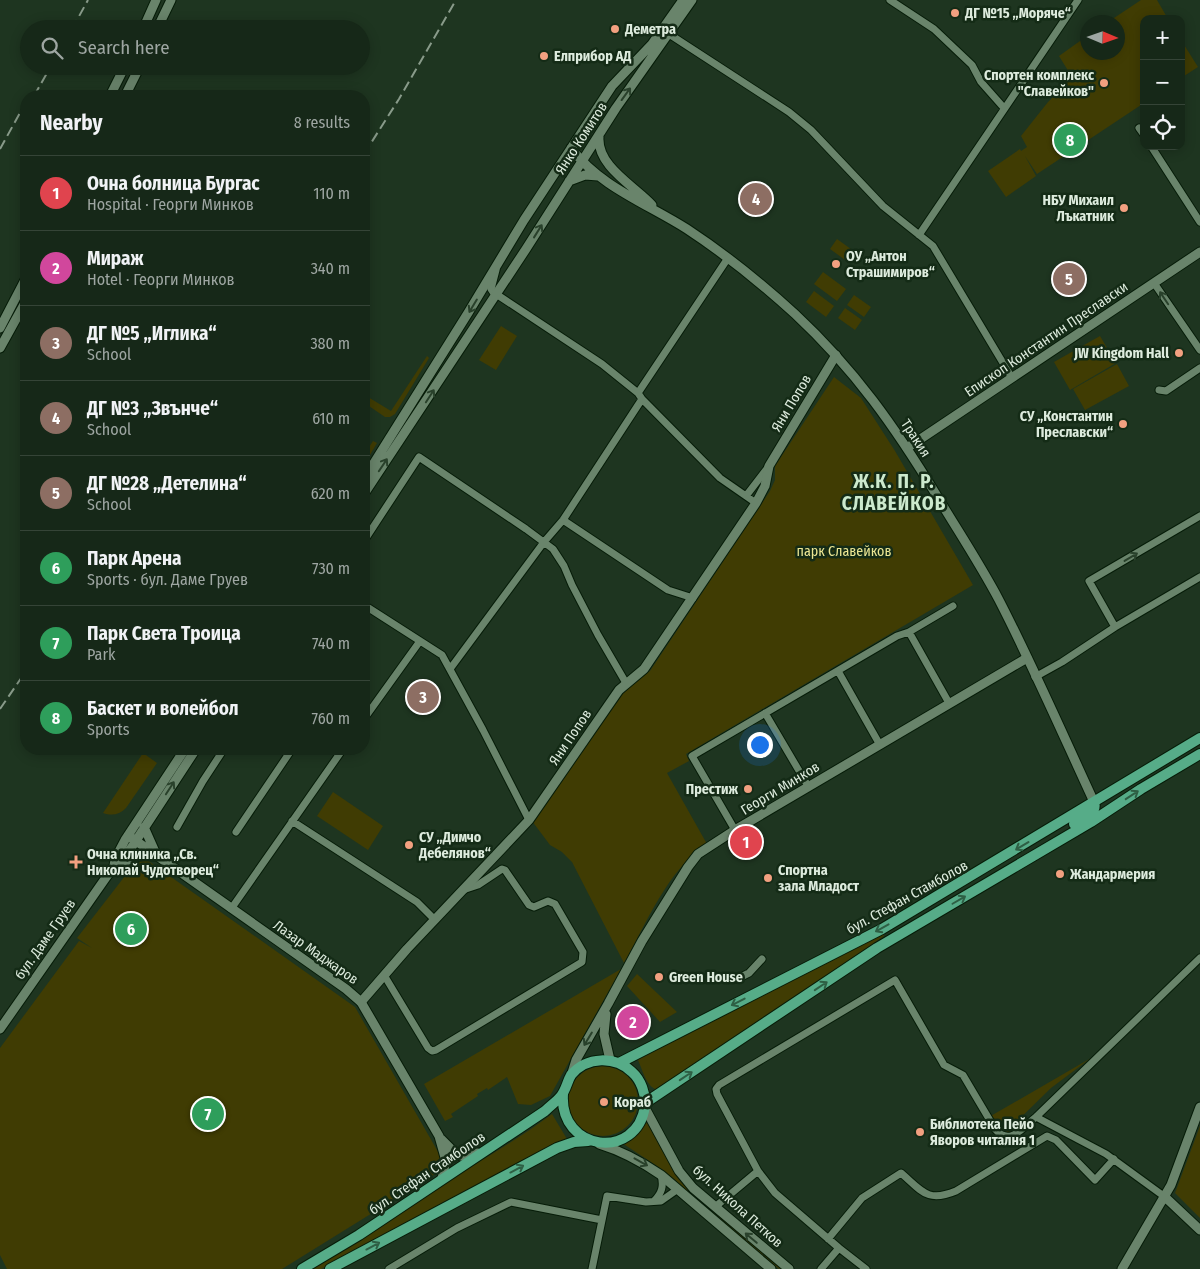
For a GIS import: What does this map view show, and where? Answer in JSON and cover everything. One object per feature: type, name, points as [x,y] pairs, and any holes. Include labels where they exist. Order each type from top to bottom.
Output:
[{"type":"main road","points":[[147,20],[156,0]]},
{"type":"main road","points":[[161,20],[171,0]]},
{"type":"main road","name":"Янко Комитов","points":[[370,469],[514,237],[612,86],[652,44],[683,0]]},
{"type":"main road","name":"Янко Комитов","points":[[370,485],[497,294],[599,135],[692,0]]},
{"type":"main road","points":[[113,90],[120,75]]},
{"type":"main road","points":[[128,90],[136,75]]},
{"type":"main road","points":[[599,135],[602,156],[615,171]]},
{"type":"main road","points":[[571,148],[585,158],[615,171]]},
{"type":"main road","name":"Тракия","points":[[585,158],[599,176],[622,192],[657,210],[728,258],[796,316],[836,355],[871,396],[907,448],[980,567],[1027,658],[1094,802]]},
{"type":"main road","name":"Тракия","points":[[615,171],[657,210]]},
{"type":"main road","points":[[569,181],[588,174],[599,176]]},
{"type":"main road","points":[[514,237],[519,237],[525,241],[526,249]]},
{"type":"main road","name":"Епископ Константин Преславски","points":[[907,448],[1200,252]]},
{"type":"main road","points":[[0,328],[20,290]]},
{"type":"main road","points":[[0,348],[20,312]]},
{"type":"main road","name":"Яни Попов","points":[[361,1002],[462,890],[529,820],[619,690],[644,670],[756,503],[765,486],[769,466],[836,355]]},
{"type":"main road","name":"Георги Минков","points":[[571,1076],[576,1060],[642,941],[698,854],[808,786],[1027,658]]},
{"type":"main road","name":"бул. Стефан Стамболов","points":[[614,1062],[882,929],[1200,738]]},
{"type":"main road","name":"бул. Стефан Стамболов","points":[[645,1105],[877,948],[1092,822],[1141,789],[1200,754]]},
{"type":"main road","name":"бул. Даме Груев","points":[[132,838],[146,810],[181,755]]},
{"type":"main road","points":[[118,864],[141,855],[157,856],[144,827],[192,755]]},
{"type":"main road","points":[[1026,859],[1051,838],[1093,813],[1095,808],[1094,802]]},
{"type":"main road","name":"бул. Даме Груев","points":[[0,1029],[118,864],[114,859],[144,827]]},
{"type":"main road","name":"Лазар Маджаров","points":[[132,838],[346,988],[361,1002],[439,1136],[453,1152],[461,1156],[470,1156],[483,1152]]},
{"type":"main road","name":"Георги Минков","points":[[608,1004],[604,1034],[614,1062]]},
{"type":"main road","points":[[330,1269],[557,1148],[574,1142],[593,1142],[616,1142],[624,1138],[638,1125],[645,1105],[642,1088],[635,1074],[628,1068],[614,1062],[601,1060],[584,1065],[571,1076],[563,1094],[563,1111],[566,1119],[575,1132],[593,1142]]},
{"type":"main road","name":"бул. Стефан Стамболов","points":[[302,1269],[359,1235],[442,1178],[545,1112],[563,1094]]},
{"type":"main road","name":"бул. Никола Петков","points":[[645,1105],[679,1171],[693,1188],[789,1269]]},
{"type":"main road","points":[[1122,1269],[1165,1197],[1200,1107]]},
{"type":"main road","name":"Лазар Маджаров","points":[[439,1136],[445,1156],[442,1178]]},
{"type":"main road","name":"бул. Никола Петков","points":[[593,1142],[619,1150],[661,1175],[771,1269]]},
{"type":"main road","points":[[1165,1197],[1200,1230]]},
{"type":"street","points":[[890,0],[934,29],[972,65],[981,82],[1004,108]]},
{"type":"street","points":[[919,235],[1075,1]]},
{"type":"street","points":[[670,34],[789,112],[811,130],[883,206],[933,246],[1012,378]]},
{"type":"street","points":[[1155,150],[1200,222]]},
{"type":"street","points":[[450,669],[544,542],[563,520],[728,258]]},
{"type":"street","name":"Янко Комитов","points":[[496,267],[491,289],[497,294]]},
{"type":"street","points":[[1154,283],[1200,350]]},
{"type":"street","points":[[497,294],[602,364],[640,396],[720,478],[756,503]]},
{"type":"street","points":[[1159,390],[1166,391],[1200,368]]},
{"type":"street","points":[[370,532],[419,457],[553,550],[564,566],[598,636],[626,683]]},
{"type":"street","name":"Яни Попов","points":[[746,496],[769,466]]},
{"type":"street","points":[[1115,627],[1089,581],[1200,516]]},
{"type":"street","points":[[563,520],[668,590],[693,598]]},
{"type":"street","points":[[1035,677],[1200,577]]},
{"type":"street","points":[[735,830],[692,756],[897,636],[909,632],[953,606]]},
{"type":"street","points":[[370,609],[442,655],[529,820]]},
{"type":"street","points":[[909,632],[949,703]]},
{"type":"street","points":[[370,711],[420,641]]},
{"type":"street","points":[[838,671],[880,745]]},
{"type":"street","points":[[765,714],[808,786]]},
{"type":"street","points":[[177,827],[220,755]]},
{"type":"street","points":[[236,832],[288,755]]},
{"type":"street","points":[[232,909],[338,755]]},
{"type":"street","points":[[292,821],[417,902],[435,920]]},
{"type":"street","points":[[384,975],[428,1048],[432,1051],[582,962],[583,952],[555,904],[548,901],[534,906],[529,905],[505,870],[502,869],[478,884],[462,890]]},
{"type":"street","points":[[866,1269],[775,1194],[758,1171],[717,1094],[716,1089],[719,1084],[895,980],[944,1065],[964,1075],[1000,1135],[1003,1137],[1014,1136],[1200,958]]},
{"type":"street","points":[[737,979],[749,973],[762,960]]},
{"type":"street","points":[[1036,1117],[1114,1159],[1165,1197]]},
{"type":"street","points":[[828,1239],[862,1198],[901,1173],[924,1193],[932,1197],[946,1195],[956,1191],[1047,1136],[1056,1140],[1095,1180],[1114,1159]]},
{"type":"street","points":[[716,1207],[758,1171]]},
{"type":"street","points":[[654,1201],[660,1195],[663,1187],[661,1175]]},
{"type":"street","points":[[592,1269],[607,1196],[646,1202],[661,1201],[678,1189]]},
{"type":"street","points":[[389,1269],[457,1228],[511,1202],[602,1220]]},
{"type":"street","points":[[821,1269],[839,1248]]},
{"type":"green space","name":"Спортен комплекс \"Славейков\"","points":[[1141,0],[1157,0],[1166,15],[1140,15],[1140,106],[1037,174],[1025,156],[1036,176],[1006,197],[988,171],[1020,149],[1021,151],[1027,147],[1021,136],[1058,90],[1072,77],[1059,56],[1080,41],[1080,60],[1125,60],[1125,15],[1118,15]]},
{"type":"green space","points":[[1185,46],[1198,67],[1185,75]]},
{"type":"green space","points":[[837,239],[855,252],[848,262],[830,249]]},
{"type":"green space","points":[[823,272],[846,289],[837,301],[814,284]]},
{"type":"green space","points":[[814,291],[834,306],[826,317],[806,302]]},
{"type":"green space","points":[[854,295],[871,307],[864,317],[847,305]]},
{"type":"green space","points":[[845,308],[862,320],[855,330],[838,318]]},
{"type":"green space","points":[[501,326],[517,336],[496,370],[479,360]]},
{"type":"green space","points":[[1100,336],[1116,363],[1070,390],[1054,362]]},
{"type":"green space","points":[[427,356],[429,358],[395,414],[385,417],[370,407],[370,398],[391,411]]},
{"type":"green space","points":[[1117,364],[1129,386],[1085,410],[1073,389]]},
{"type":"green space","name":"парк Славейков","points":[[834,377],[861,398],[895,451],[973,585],[686,754],[689,761],[667,773],[707,844],[693,855],[669,882],[624,963],[572,862],[562,852],[550,845],[532,821],[626,687],[650,671],[770,491],[775,480],[775,466]]},
{"type":"green space","points":[[373,441],[377,443],[370,455],[370,446]]},
{"type":"green space","points":[[142,755],[146,755],[157,763],[126,808],[115,814],[103,813]]},
{"type":"green space","points":[[333,792],[383,826],[368,850],[317,816]]},
{"type":"green space","points":[[147,860],[355,1007],[441,1157],[440,1171],[282,1269],[7,1269],[0,1255],[0,1048],[79,941],[92,948],[77,938],[135,863]]},
{"type":"green space","points":[[883,934],[884,936],[659,1090],[648,1083],[638,1060],[639,1057]]},
{"type":"green space","points":[[621,969],[550,1096],[531,1105],[518,1104],[507,1077],[488,1090],[487,1088],[477,1094],[478,1096],[451,1114],[453,1117],[445,1121],[424,1084]]},
{"type":"green space","points":[[637,974],[677,1012],[660,1022],[627,986]]},
{"type":"green space","points":[[1091,1058],[1051,1088],[1011,1127],[1013,1132],[1002,1131],[989,1117]]},
{"type":"green space","points":[[603,1066],[622,1072],[632,1082],[638,1101],[632,1120],[622,1130],[603,1136],[584,1130],[574,1120],[568,1101],[574,1082],[584,1072]]},
{"type":"green space","points":[[552,1114],[567,1139],[321,1269],[313,1269],[437,1187],[510,1143]]},
{"type":"green space","points":[[650,1119],[661,1147],[677,1176],[710,1208],[782,1269],[779,1269],[663,1170],[622,1143],[635,1136]]},
{"type":"green space","points":[[1200,1126],[1200,1218],[1175,1193]]},
{"type":"railway","points":[[77,20],[88,0]]},
{"type":"railway","points":[[370,145],[399,99],[456,0]]},
{"type":"railway","points":[[37,90],[46,75]]},
{"type":"railway","points":[[0,149],[20,113]]},
{"type":"railway","points":[[0,709],[20,680]]},
{"type":"place","name":"ДГ №15 „Моряче“","points":[[955,13]]},
{"type":"place","name":"Деметра","points":[[615,29]]},
{"type":"place","name":"Елприбор АД","points":[[544,56]]},
{"type":"place","name":"Спортен комплекс \"Славейков\"","points":[[1104,83]]},
{"type":"place","name":"Баскет и волейбол","points":[[1070,140]]},
{"type":"place","name":"ДГ №3 „Звънче“","points":[[756,199]]},
{"type":"place","name":"НБУ Михаил Лъкатник","points":[[1124,208]]},
{"type":"place","name":"ОУ „Антон Страшимиров“","points":[[836,264]]},
{"type":"place","name":"ДГ №28 „Детелина“","points":[[1069,279]]},
{"type":"place","name":"JW Kingdom Hall","points":[[1179,353]]},
{"type":"place","name":"СУ „Константин Преславски“","points":[[1123,424]]},
{"type":"place","name":"ДГ №5 „Иглика“","points":[[423,697]]},
{"type":"place","name":"Престиж","points":[[748,789]]},
{"type":"place","name":"Oчна болница Бургас","points":[[746,842]]},
{"type":"place","name":"СУ „Димчо Дебелянов“","points":[[409,845]]},
{"type":"place","name":"Oчна клиника „Св. Николай Чудотворец“","points":[[76,862]]},
{"type":"place","name":"Жандармерия","points":[[1060,874]]},
{"type":"place","name":"Спортна зала Младост","points":[[768,878]]},
{"type":"place","name":"Парк Арена","points":[[131,929]]},
{"type":"place","name":"Green House","points":[[659,977]]},
{"type":"place","name":"Мираж","points":[[633,1022]]},
{"type":"place","name":"Кораб","points":[[604,1102]]},
{"type":"place","name":"Парк Света Троица","points":[[208,1114]]},
{"type":"place","name":"Библиотека Пейо Яворов читалня 1","points":[[920,1132]]},
{"type":"district","name":"Ж.К. П. Р. СЛАВЕЙКОВ","points":[[894,492]]}]
